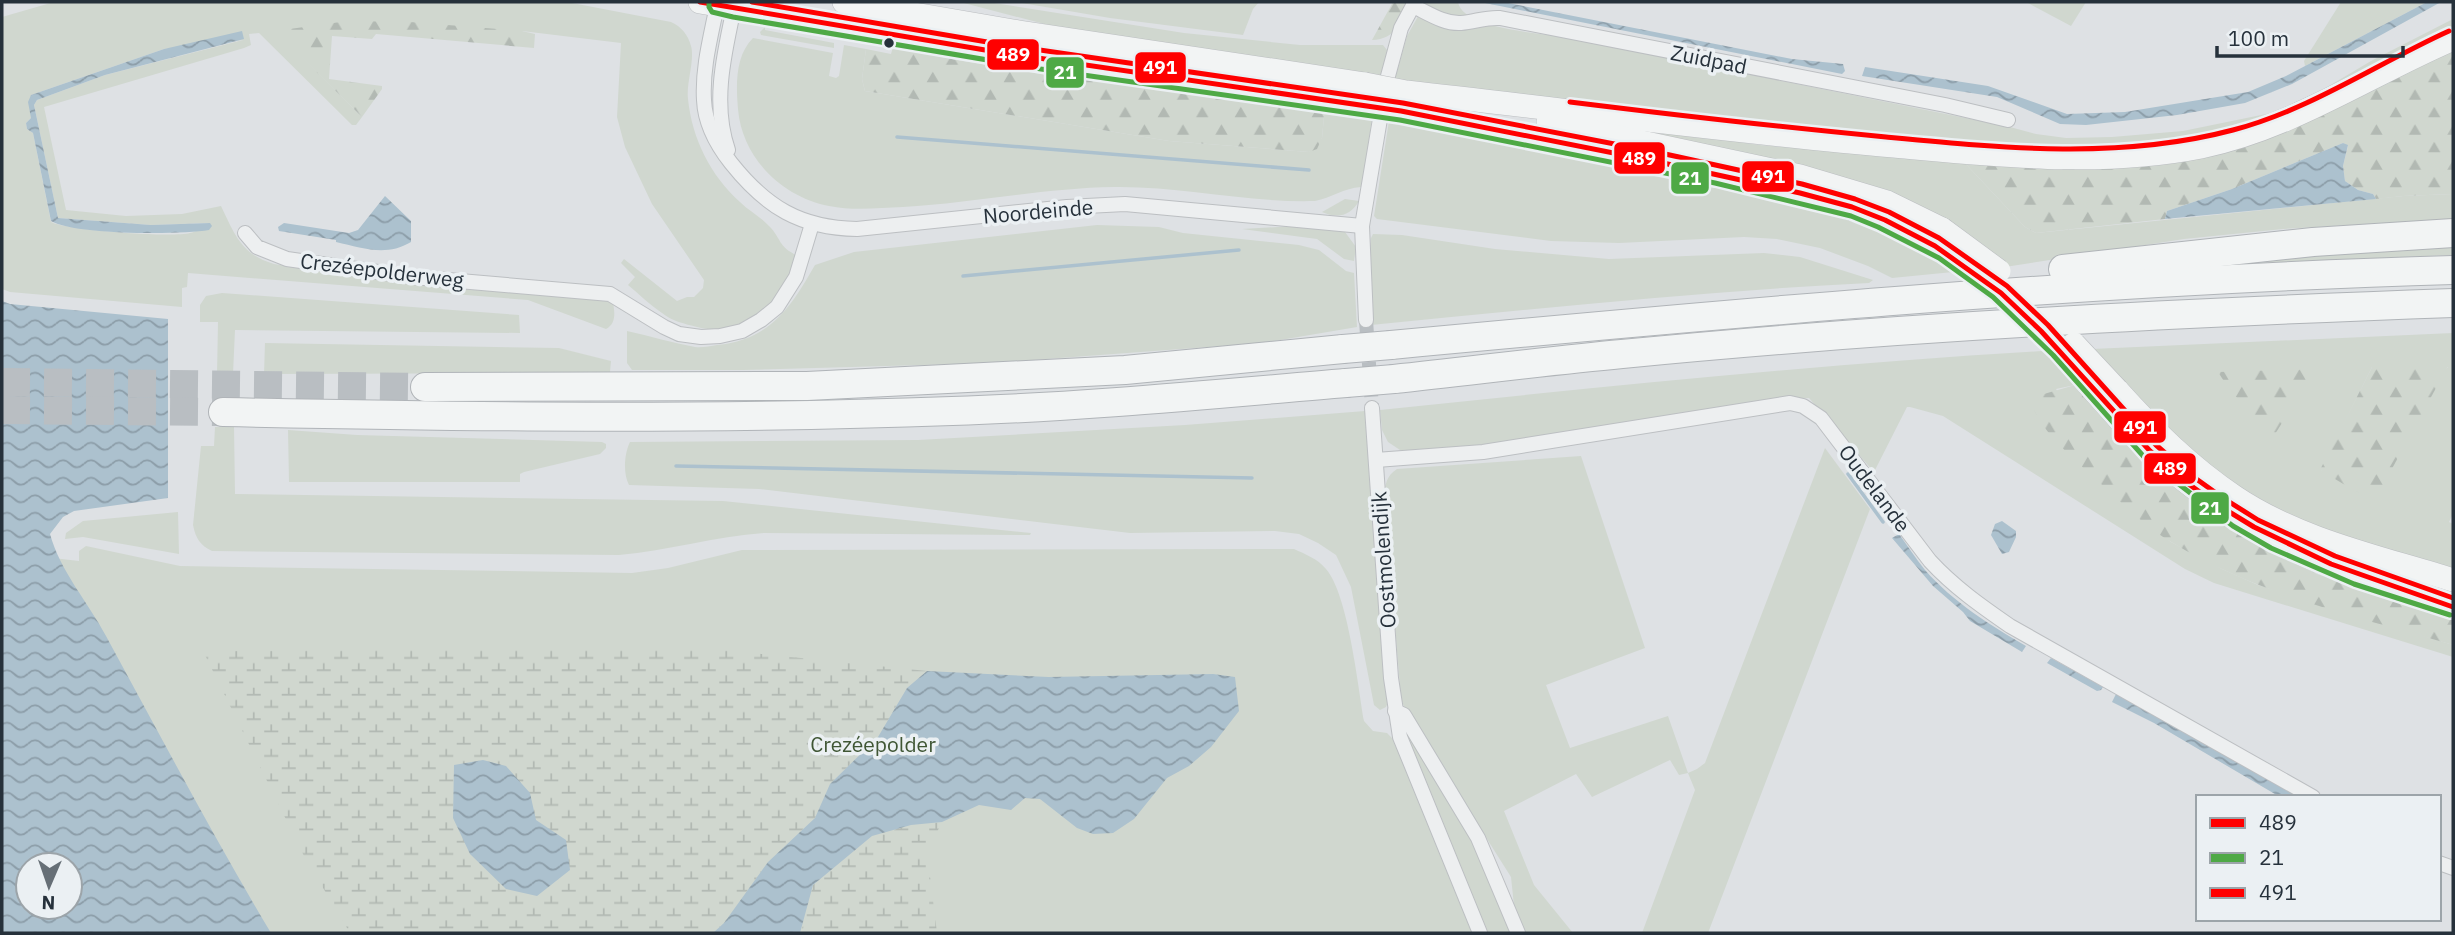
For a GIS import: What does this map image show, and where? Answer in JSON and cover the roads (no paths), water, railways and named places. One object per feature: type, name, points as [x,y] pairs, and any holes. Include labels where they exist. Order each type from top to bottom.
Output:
[{"type":"highway","points":[[1879,301],[1925,283],[2313,242],[2453,233]]},
{"type":"highway","points":[[425,387],[834,385],[1125,370],[2046,288],[2273,275],[2453,270]]},
{"type":"highway","points":[[223,412],[721,417],[954,411],[1123,402],[1394,379],[1622,354],[1847,335],[2453,303]]},
{"type":"highway","points":[[2323,308],[2453,317]]},
{"type":"main road","points":[[844,2],[1364,94],[1800,176],[1887,202],[1942,229],[1994,266],[2031,299],[2106,391],[2151,452],[2238,519],[2275,540],[2357,576],[2453,607]]},
{"type":"main road","points":[[717,5],[1042,60],[1364,94]]},
{"type":"main road","points":[[1404,102],[1830,141],[2099,159],[2203,146],[2273,126],[2453,39]]},
{"type":"main road","points":[[1404,102],[1608,151],[1777,187],[1854,208],[1912,233],[1954,257],[1999,290],[2106,391],[2152,428],[2196,469],[2237,498],[2275,519],[2318,537],[2453,580]]},
{"type":"street","points":[[1388,76],[1401,28],[1414,4]]},
{"type":"street","name":"Zuidpad","points":[[1414,4],[1447,22],[1500,18],[1945,105],[2008,120]]},
{"type":"street","name":"Noordeinde","points":[[717,5],[704,78],[704,102],[717,145],[751,189],[768,203],[812,224],[834,229],[858,229],[1067,207],[1125,204],[1362,226]]},
{"type":"street","points":[[1366,320],[1362,226],[1380,119]]},
{"type":"street","name":"Crezéepolderweg","points":[[245,233],[257,247],[287,259],[413,277],[610,294],[651,321],[679,334],[701,337],[742,331],[777,307],[796,277],[812,224]]},
{"type":"street","name":"Oudelande","points":[[1376,460],[1483,452],[1790,403],[1803,406],[1821,418],[1930,561],[1950,583],[2010,626],[2309,795]]},
{"type":"street","name":"Oostmolendijk","points":[[1372,408],[1395,711],[1400,737],[1480,933]]},
{"type":"street","points":[[1395,711],[1404,715],[1478,838],[1518,933]]},
{"type":"water","points":[[1480,2],[1503,2],[1792,59],[1843,64],[1845,71],[1842,74]]},
{"type":"water","points":[[2427,2],[2441,2],[2292,84],[2245,103],[2177,115],[2086,125],[2060,124],[1997,97],[1862,76],[1865,67],[1988,86],[2067,114],[2125,112],[2248,92],[2286,76]]},
{"type":"water","points":[[242,31],[244,39],[105,75],[37,100],[34,105],[58,218],[151,225],[210,223],[212,226],[209,230],[175,233],[103,231],[63,226],[51,221],[33,133],[27,129],[26,123],[31,118],[28,102],[31,95],[164,49]]},
{"type":"water","points":[[2343,143],[2348,145],[2343,166],[2345,181],[2358,190],[2373,194],[2376,199],[2165,219],[2167,211],[2232,189]]},
{"type":"water","points":[[385,196],[411,221],[411,242],[402,247],[365,249],[336,240],[279,231],[278,227],[284,223],[349,233],[358,230]]},
{"type":"water","points":[[2,301],[10,304],[168,319],[168,498],[74,511],[63,517],[50,534],[67,574],[99,623],[271,933],[2,933]]},
{"type":"water","points":[[2002,521],[2016,531],[2016,537],[2009,552],[2002,554],[1991,535],[1995,524]]},
{"type":"water","points":[[1899,534],[1936,582],[1972,612],[2026,646],[2022,652],[1970,621],[1933,586],[1892,538]]},
{"type":"water","points":[[2051,658],[2103,687],[2097,691],[2047,663]]},
{"type":"water","points":[[927,671],[1049,677],[1213,674],[1235,677],[1239,711],[1211,747],[1189,766],[1167,778],[1134,819],[1113,833],[1093,834],[1077,828],[1040,799],[1025,798],[1011,810],[979,805],[942,822],[911,825],[872,836],[813,885],[800,933],[713,933],[724,923],[768,862],[815,818],[830,784],[878,737],[907,688]]},
{"type":"water","points":[[2116,694],[2295,795],[2277,795],[2154,723],[2112,702]]},
{"type":"water","points":[[483,760],[506,766],[530,793],[536,820],[566,840],[570,870],[537,896],[506,889],[470,854],[453,818],[454,765]]},
{"type":"waterway","points":[[897,137],[1309,170]]},
{"type":"waterway","points":[[963,276],[1239,250]]},
{"type":"waterway","points":[[676,466],[1252,478]]},
{"type":"waterway","points":[[1848,474],[1883,522]]},
{"type":"tunnel","points":[[1366,320],[1372,408]]},
{"type":"tunnel","points":[[2,382],[425,387]]},
{"type":"tunnel","points":[[2,410],[223,412]]},
{"type":"park label","name":"Crezéepolder","points":[[873,744]]}]
